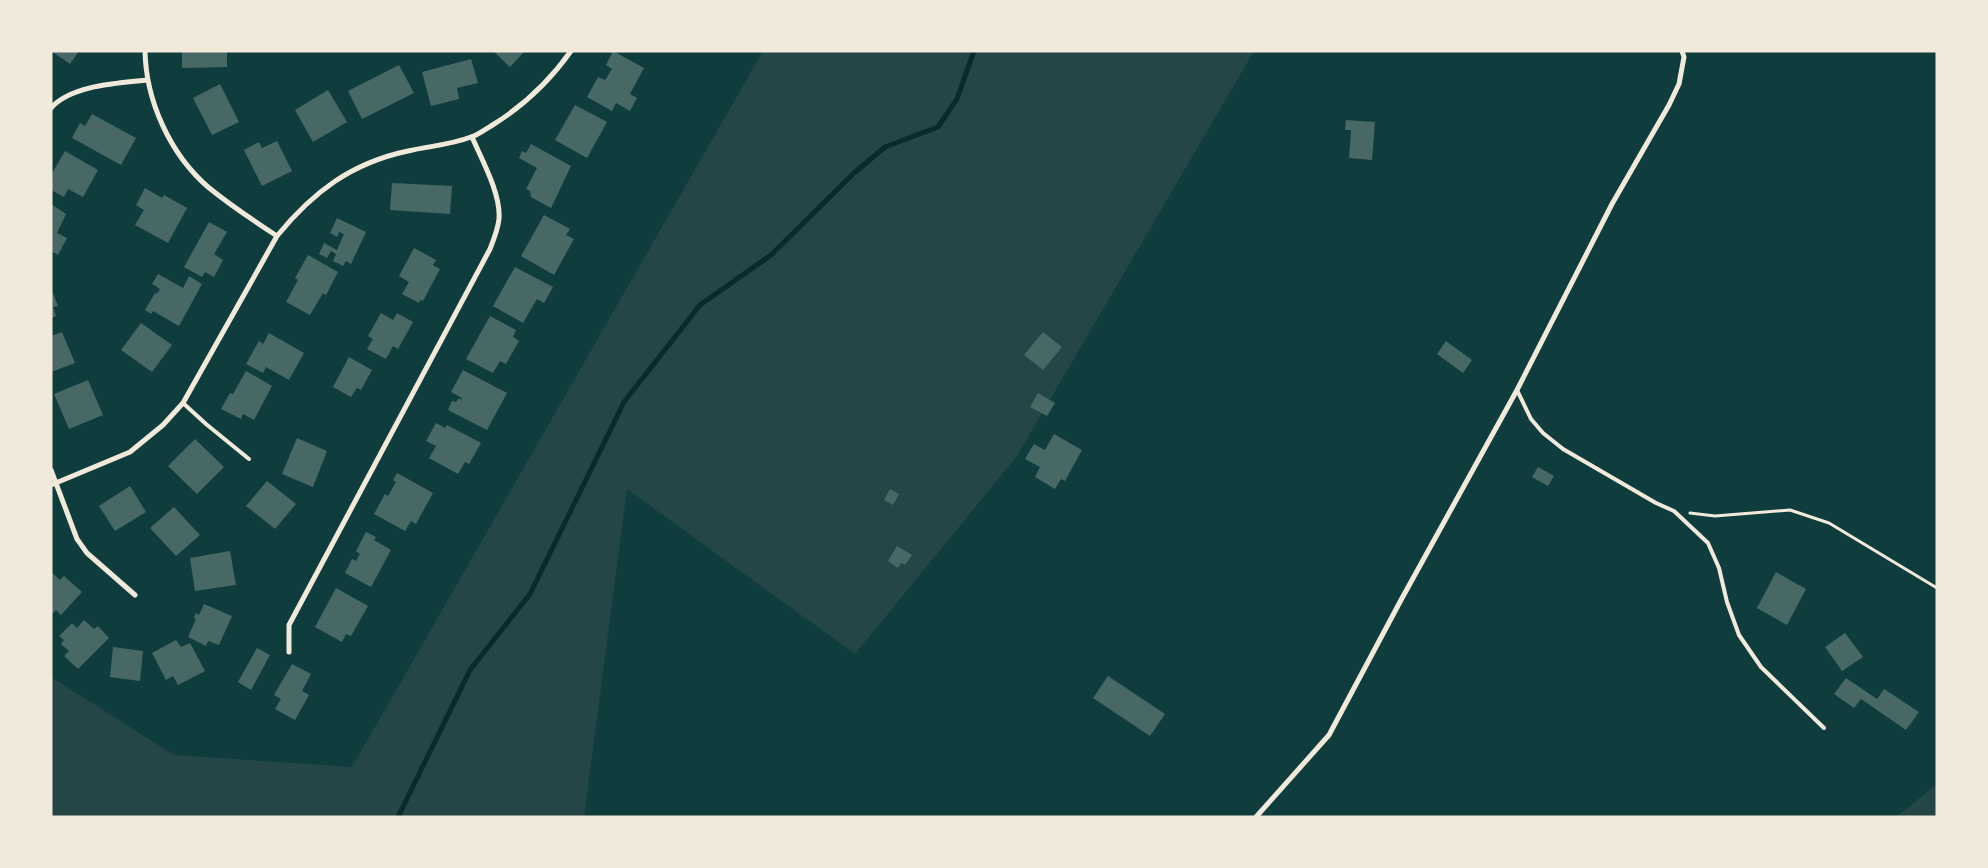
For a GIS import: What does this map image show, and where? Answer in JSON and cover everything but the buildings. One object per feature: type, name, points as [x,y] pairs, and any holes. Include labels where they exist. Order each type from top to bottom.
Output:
[{"type":"street","points":[[145,51],[147,80],[164,130],[191,169],[208,186],[277,236]]},
{"type":"street","points":[[54,484],[130,452],[163,425],[183,403],[277,236],[317,193],[360,166],[398,153],[472,137],[499,121],[532,95],[552,76],[571,51]]},
{"type":"street","points":[[1256,817],[1329,735],[1517,390],[1612,204],[1669,105],[1679,84],[1683,54]]},
{"type":"street","points":[[51,108],[65,96],[79,91],[147,80]]},
{"type":"street","points":[[289,652],[289,625],[490,249],[496,233],[499,217],[498,200],[472,137]]},
{"type":"street","points":[[51,470],[54,484],[77,539],[87,553],[136,595]]},
{"type":"lane","points":[[1517,390],[1531,420],[1543,433],[1563,449],[1656,503],[1674,511],[1708,543],[1719,568],[1727,602],[1739,635],[1760,667],[1824,728]]},
{"type":"lane","points":[[183,403],[249,459]]},
{"type":"path","points":[[1674,511],[1715,516],[1790,510],[1829,523],[1937,588]]},
{"type":"shaded area","points":[[763,51],[1254,51],[1017,456],[855,654],[627,489],[584,817],[51,817],[51,677],[174,755],[352,767]]},
{"type":"shaded area","points":[[1937,784],[1937,817],[1896,817]]},
{"type":"waterway","points":[[398,817],[470,670],[530,594],[624,402],[700,305],[771,255],[854,173],[885,147],[938,127],[957,99],[974,51]]}]
